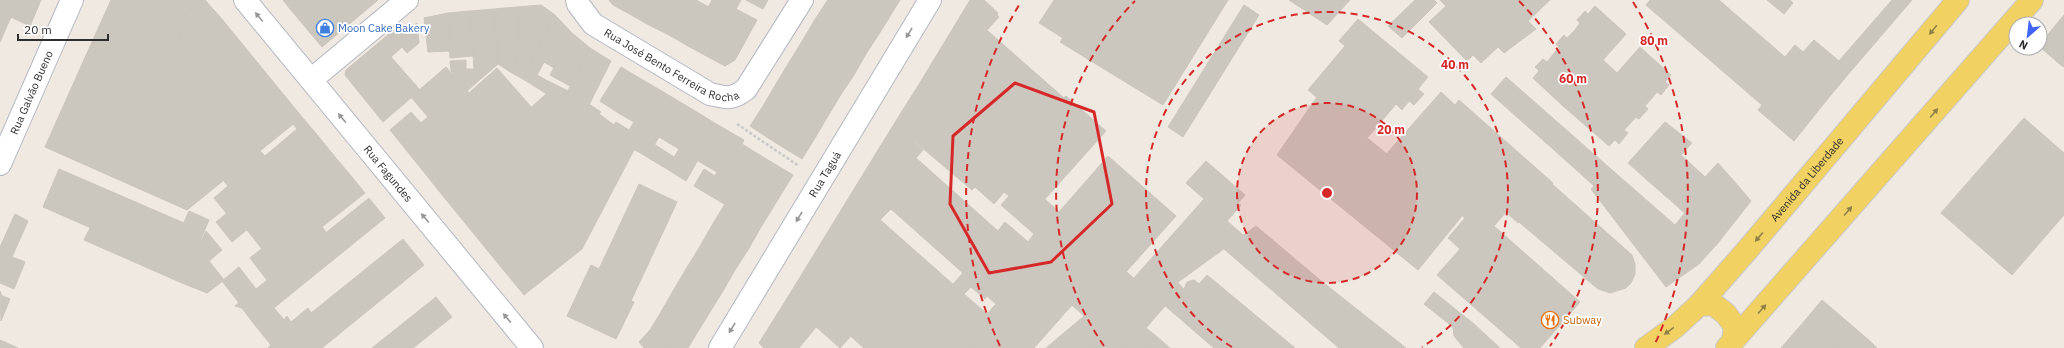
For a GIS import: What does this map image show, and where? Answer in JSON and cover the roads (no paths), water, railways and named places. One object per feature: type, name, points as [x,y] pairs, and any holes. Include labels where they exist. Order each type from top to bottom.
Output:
[{"type":"main road","name":"Avenida da Liberdade","points":[[1646,348],[1675,327],[1699,305],[1755,242],[1958,0]]},
{"type":"main road","points":[[1730,345],[2032,0]]},
{"type":"main road","points":[[1699,305],[1713,304],[1726,314],[1735,327],[1730,345]]},
{"type":"street","name":"Rua Galvão Bueno","points":[[0,164],[72,0]]},
{"type":"street","name":"Rua Fagundes","points":[[245,0],[532,348]]},
{"type":"street","points":[[311,80],[407,0]]},
{"type":"street","name":"Rua José Bento Ferreira Rocha","points":[[577,0],[578,4],[593,24],[710,94],[725,98],[737,96],[746,88],[802,0]]},
{"type":"street","name":"Rua Taguá","points":[[720,348],[930,0]]},
{"type":"place","name":"Moon Cake Bakery","points":[[325,28]]},
{"type":"place","name":"Subway","points":[[1550,320]]}]
